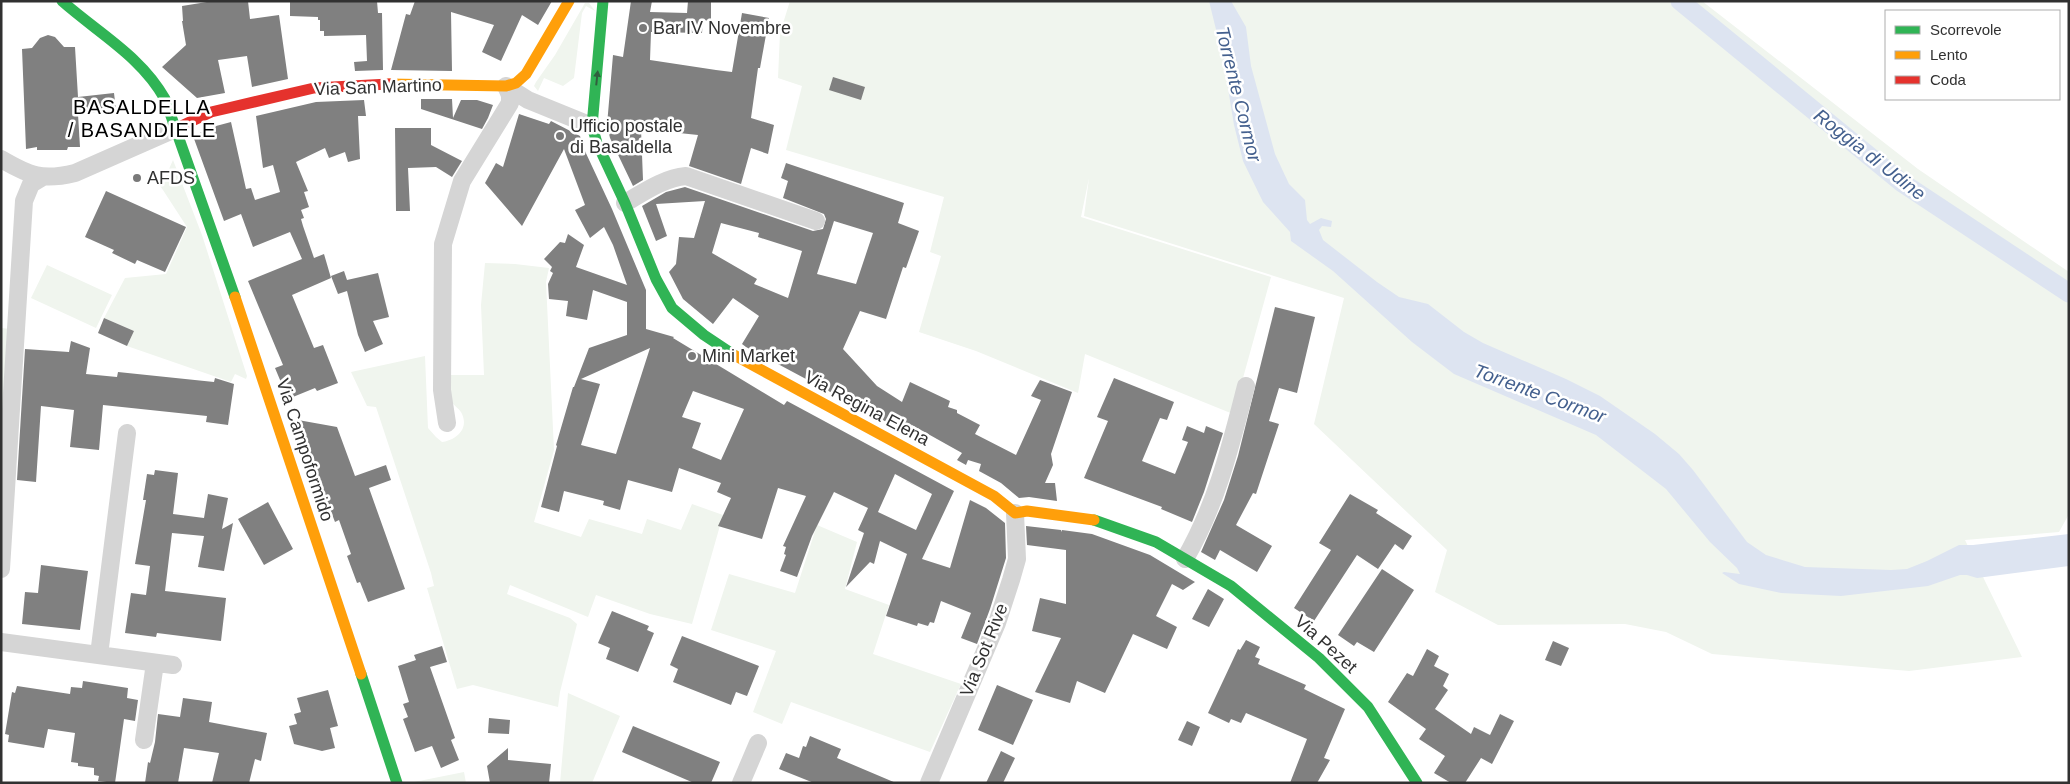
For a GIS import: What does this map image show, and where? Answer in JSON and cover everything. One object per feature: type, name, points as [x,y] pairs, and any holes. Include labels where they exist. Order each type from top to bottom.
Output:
[{"type":"street","name":"Via Campoformido","points":[[62,1],[79,17],[140,64],[152,78],[165,99],[237,302],[397,783]]},
{"type":"street","points":[[506,86],[516,83],[526,74],[569,1]]},
{"type":"street","points":[[506,86],[528,100],[592,126],[603,1]]},
{"type":"street","name":"Via San Martino","points":[[41,178],[57,178],[75,173],[211,112],[314,88],[388,84],[506,86]]},
{"type":"street","points":[[447,422],[442,390],[443,244],[462,181],[510,103],[510,95],[506,86]]},
{"type":"street","name":"Via Regina Elena","points":[[592,126],[597,143],[625,203],[656,279],[672,308],[704,335],[739,359],[994,496],[1015,513]]},
{"type":"street","points":[[1,159],[41,178]]},
{"type":"street","points":[[625,203],[662,182],[674,177],[686,176],[816,220]]},
{"type":"street","points":[[1,569],[24,201],[31,184],[41,178]]},
{"type":"street","points":[[1015,513],[1027,510],[1095,520],[1156,542],[1185,559],[1214,501],[1246,386]]},
{"type":"street","points":[[99,655],[127,433]]},
{"type":"street","name":"Via Sot Rive","points":[[929,783],[997,623],[1011,580],[1017,560],[1015,513]]},
{"type":"street","name":"Via Pezet","points":[[1185,559],[1231,586],[1319,658],[1368,707],[1417,783]]},
{"type":"street","points":[[1,642],[173,665]]},
{"type":"street","points":[[144,740],[155,663]]},
{"type":"street","points":[[741,783],[758,743]]},
{"type":"shaded area","points":[[790,1],[1702,1],[1918,169],[2069,272],[2069,514],[2059,532],[1965,540],[2022,657],[1909,671],[1712,654],[1666,632],[1625,624],[1498,625],[1435,592],[1447,550],[1314,424],[1344,298],[1084,216],[1089,178],[1081,217],[1271,277],[1233,414],[1085,354],[1078,393],[976,351],[919,332],[941,256],[930,252],[944,197],[786,150],[802,86],[778,78],[780,33]]},
{"type":"shaded area","points":[[585,3],[589,3],[595,11],[586,6],[582,13],[574,78],[563,86],[544,78],[538,91],[534,86],[536,82],[555,55]]},
{"type":"shaded area","points":[[173,160],[202,235],[247,376],[246,379],[235,374],[231,382],[127,346],[134,331],[104,318],[125,278],[166,274],[187,227],[161,187]]},
{"type":"shaded area","points":[[485,263],[549,268],[546,282],[554,450],[534,522],[581,537],[589,519],[642,534],[647,519],[681,530],[692,504],[723,515],[692,624],[650,614],[596,595],[588,617],[510,585],[507,594],[570,618],[577,624],[558,707],[473,685],[457,689],[427,588],[434,586],[431,573],[376,407],[367,406],[351,372],[425,356],[428,428],[442,442],[452,439],[460,433],[464,419],[461,412],[453,404],[446,375],[484,375],[481,305]]},
{"type":"shaded area","points":[[47,265],[112,295],[96,328],[31,298]]},
{"type":"shaded area","points":[[1,328],[11,329],[1,482]]},
{"type":"shaded area","points":[[817,525],[857,542],[845,589],[889,605],[873,654],[961,684],[930,752],[791,702],[782,724],[753,712],[776,651],[711,630],[729,574],[795,593]]},
{"type":"shaded area","points":[[568,693],[620,716],[592,783],[560,783]]},
{"type":"shaded area","points":[[464,772],[466,783],[409,783]]},
{"type":"water","name":"Torrente Cormor","points":[[1209,1],[1231,1],[1246,27],[1251,66],[1275,154],[1289,184],[1305,200],[1307,220],[1310,224],[1321,218],[1332,221],[1331,227],[1322,226],[1319,230],[1323,240],[1399,297],[1428,304],[1464,332],[1483,343],[1600,396],[1655,434],[1679,454],[1693,470],[1747,542],[1766,555],[1805,567],[1907,569],[1959,545],[2069,534],[2069,566],[1977,578],[1960,575],[1928,586],[1841,596],[1781,593],[1739,584],[1722,573],[1740,574],[1737,568],[1710,542],[1666,489],[1596,435],[1454,374],[1412,342],[1333,271],[1291,241],[1290,232],[1263,202],[1243,161],[1234,125],[1223,58]]},
{"type":"building","points":[[213,1],[248,1],[250,19],[279,15],[288,79],[252,87],[247,56],[218,60],[225,93],[197,98],[162,67],[186,45],[182,21],[182,6]]},
{"type":"building","points":[[290,1],[377,1],[378,13],[382,13],[383,70],[355,71],[354,62],[367,61],[366,35],[324,36],[324,31],[320,31],[320,20],[318,20],[318,17],[290,16]]},
{"type":"building","points":[[415,1],[552,1],[538,25],[522,15],[501,61],[482,52],[494,25],[451,12],[452,71],[391,70],[406,14],[410,15]]},
{"type":"building","points":[[631,1],[652,1],[650,12],[687,13],[688,1],[711,1],[711,21],[703,20],[702,33],[651,32],[650,60],[732,72],[742,13],[769,18],[760,68],[758,68],[751,118],[774,125],[768,154],[751,148],[741,184],[689,166],[698,135],[641,129],[643,180],[633,186],[610,138],[607,125],[613,55],[623,57]]},
{"type":"building","points":[[48,35],[55,37],[64,47],[75,47],[78,97],[114,93],[116,110],[78,114],[80,147],[68,147],[67,150],[37,150],[37,147],[26,149],[22,49],[32,48],[40,38]]},
{"type":"building","points":[[833,77],[865,87],[861,100],[829,90]]},
{"type":"building","points":[[421,99],[452,99],[453,118],[461,100],[477,100],[493,105],[482,129],[421,109]]},
{"type":"building","points":[[364,100],[366,116],[358,116],[360,159],[348,162],[345,152],[329,158],[325,148],[296,162],[308,191],[304,192],[309,207],[301,210],[304,218],[301,219],[303,226],[314,258],[324,254],[331,278],[292,295],[314,348],[323,345],[338,383],[317,391],[315,388],[288,399],[275,368],[283,365],[248,281],[302,259],[290,232],[253,247],[241,214],[224,221],[193,136],[231,122],[246,189],[251,188],[255,200],[280,192],[273,165],[263,168],[256,116],[316,102]]},
{"type":"building","points":[[519,114],[549,124],[551,121],[580,136],[646,290],[646,329],[674,337],[784,405],[787,401],[954,491],[922,559],[950,568],[970,500],[986,508],[1005,523],[1006,558],[977,644],[961,638],[971,613],[941,601],[934,623],[930,622],[928,626],[918,623],[917,626],[886,616],[907,554],[880,541],[874,564],[870,562],[846,587],[864,533],[858,530],[868,508],[834,492],[812,536],[797,577],[780,571],[786,555],[784,554],[786,547],[783,546],[806,496],[778,488],[762,539],[718,526],[731,498],[717,492],[721,483],[679,468],[672,492],[628,480],[620,510],[603,505],[604,501],[564,491],[559,512],[541,507],[573,387],[589,348],[627,335],[627,302],[593,290],[587,320],[566,316],[568,301],[549,299],[548,284],[553,273],[550,271],[552,267],[544,259],[560,242],[565,243],[568,234],[584,245],[576,267],[627,285],[613,245],[604,227],[590,238],[575,210],[585,205],[564,149],[522,226],[485,183],[496,163],[503,167]],"holes":[[[650,348],[616,454],[581,445],[600,384],[581,379]],[[693,391],[744,409],[721,460],[692,448],[701,423],[682,417]],[[895,474],[932,494],[916,530],[878,512]]]},
{"type":"building","points":[[395,128],[431,128],[431,145],[462,161],[452,177],[436,167],[408,168],[410,211],[396,211]]},
{"type":"building","points":[[786,163],[904,203],[898,223],[919,231],[906,268],[903,267],[886,319],[860,311],[843,349],[877,386],[902,402],[910,382],[950,401],[948,407],[957,410],[957,413],[980,425],[975,434],[1016,455],[1041,400],[1031,396],[1040,380],[1072,392],[1051,454],[1053,465],[1045,483],[1055,483],[1057,501],[1029,497],[1019,498],[1001,483],[979,471],[981,464],[968,460],[966,465],[957,460],[962,453],[912,425],[907,433],[746,347],[742,344],[759,316],[733,298],[713,324],[683,299],[669,272],[676,264],[679,237],[694,238],[705,201],[656,204],[667,236],[656,241],[642,206],[666,192],[685,187],[813,231],[823,229],[826,219],[824,214],[783,198],[788,181],[781,178]],"holes":[[[834,221],[873,233],[856,284],[817,274]],[[721,223],[759,233],[758,237],[802,251],[788,298],[754,284],[757,279],[712,253]]]},
{"type":"building","points":[[106,191],[186,227],[165,272],[137,260],[135,264],[112,253],[114,250],[85,237]]},
{"type":"building","points":[[344,271],[347,280],[378,273],[389,317],[373,321],[383,344],[365,352],[358,335],[347,291],[338,294],[331,276]]},
{"type":"building","points":[[1275,307],[1315,317],[1297,393],[1279,388],[1269,421],[1279,424],[1256,494],[1253,493],[1236,525],[1272,546],[1257,572],[1220,550],[1215,560],[1201,552],[1224,500],[1238,456]]},
{"type":"building","points":[[104,318],[134,331],[127,346],[98,333]]},
{"type":"building","points":[[71,341],[90,348],[86,374],[117,377],[118,372],[214,382],[215,378],[234,384],[228,425],[206,422],[207,416],[103,405],[99,450],[70,447],[74,410],[41,406],[36,482],[17,480],[25,349],[69,352]]},
{"type":"building","points":[[1114,378],[1174,402],[1167,420],[1160,418],[1142,461],[1175,474],[1188,442],[1182,440],[1187,426],[1204,433],[1206,426],[1223,433],[1192,522],[1161,509],[1162,507],[1084,478],[1108,421],[1097,417]]},
{"type":"building","points":[[298,420],[337,427],[355,476],[386,465],[391,480],[369,488],[405,589],[368,602],[360,582],[357,583],[347,556],[351,554],[339,520],[335,522],[322,488],[315,491],[292,422]]},
{"type":"building","points":[[155,470],[178,473],[173,514],[204,518],[208,494],[228,498],[222,529],[233,523],[224,571],[198,567],[204,536],[172,533],[165,591],[226,598],[221,641],[157,633],[156,637],[125,633],[131,593],[146,595],[150,566],[135,564],[146,500],[143,500],[147,474],[154,475]]},
{"type":"building","points":[[1350,494],[1378,510],[1376,513],[1412,536],[1403,550],[1395,544],[1378,569],[1357,555],[1314,621],[1294,608],[1331,550],[1319,543]]},
{"type":"building","points":[[268,502],[293,549],[264,565],[238,519]]},
{"type":"building","points":[[1026,526],[1061,530],[1061,532],[1062,530],[1092,534],[1150,555],[1195,582],[1183,590],[1172,584],[1156,616],[1177,627],[1167,649],[1133,634],[1105,693],[1077,681],[1070,703],[1035,692],[1061,638],[1032,631],[1040,598],[1066,604],[1066,550],[1027,545]]},
{"type":"building","points":[[41,565],[88,571],[80,630],[22,624],[25,592],[38,593]]},
{"type":"building","points":[[1382,569],[1414,590],[1374,652],[1357,642],[1354,646],[1338,635]]},
{"type":"building","points":[[1208,589],[1224,599],[1209,627],[1192,619]]},
{"type":"building","points":[[612,611],[649,626],[647,630],[654,633],[638,672],[606,659],[610,648],[598,643]]},
{"type":"building","points":[[682,636],[759,666],[747,696],[736,692],[731,705],[673,682],[678,669],[670,665]]},
{"type":"building","points":[[1246,640],[1260,647],[1255,657],[1260,659],[1258,664],[1306,685],[1304,689],[1345,709],[1324,758],[1330,760],[1317,783],[1290,783],[1307,739],[1246,713],[1241,723],[1231,719],[1229,723],[1208,713],[1238,649],[1240,650]]},
{"type":"building","points":[[1553,641],[1569,648],[1561,666],[1545,660]]},
{"type":"building","points":[[442,646],[447,662],[430,667],[455,738],[451,740],[459,760],[441,768],[432,746],[415,752],[403,719],[408,717],[403,704],[409,702],[398,666],[416,660],[414,655]]},
{"type":"building","points":[[1427,649],[1439,656],[1434,666],[1449,674],[1443,686],[1448,690],[1435,709],[1471,734],[1474,727],[1490,735],[1500,714],[1514,721],[1492,764],[1481,758],[1465,783],[1451,783],[1434,773],[1445,756],[1419,739],[1426,729],[1388,702],[1407,673],[1413,676]]},
{"type":"building","points":[[83,681],[128,688],[127,698],[138,700],[135,721],[124,719],[115,783],[98,781],[99,776],[94,775],[94,768],[78,766],[78,763],[71,762],[75,733],[48,729],[44,748],[8,742],[9,735],[5,734],[12,692],[15,693],[17,686],[70,694],[71,687],[82,688]]},
{"type":"building","points":[[997,685],[1033,700],[1013,745],[978,730]]},
{"type":"building","points":[[328,690],[338,726],[330,728],[335,748],[322,751],[294,744],[289,726],[297,724],[294,714],[301,712],[297,698]]},
{"type":"building","points":[[183,698],[212,702],[209,722],[267,733],[261,761],[255,759],[249,783],[212,783],[219,753],[184,748],[178,783],[145,783],[148,762],[150,763],[155,742],[158,714],[180,717]]},
{"type":"building","points":[[489,718],[510,720],[509,734],[488,733]]},
{"type":"building","points":[[1187,721],[1200,727],[1192,746],[1178,740]]},
{"type":"building","points":[[633,726],[720,762],[711,783],[694,783],[622,752]]},
{"type":"building","points":[[810,736],[841,749],[837,758],[896,783],[814,783],[779,769],[786,753],[799,758],[803,746],[806,747]]},
{"type":"building","points":[[508,748],[508,760],[551,764],[549,783],[490,783],[487,766]]},
{"type":"building","points":[[1001,751],[1015,758],[1003,783],[986,783]]},
{"type":"waterway","name":"Roggia di Udine","points":[[1680,1],[1901,182],[2069,293]]},
{"type":"traffic: fast","points":[[62,1],[118,46],[144,70],[165,99],[235,297]]},
{"type":"traffic: fast","points":[[603,1],[592,126],[597,143],[625,203],[656,279],[672,308],[704,335],[734,355]]},
{"type":"traffic: fast","points":[[1094,520],[1156,542],[1231,586],[1319,658],[1368,707],[1417,783]]},
{"type":"traffic: fast","points":[[361,674],[397,783]]},
{"type":"traffic: slow","points":[[389,84],[506,86],[516,83],[526,74],[569,1]]},
{"type":"traffic: slow","points":[[235,297],[361,674]]},
{"type":"traffic: slow","points":[[734,355],[994,496],[1015,513],[1027,511],[1094,520]]},
{"type":"traffic: jam","points":[[175,129],[211,112],[314,88],[389,84]]},
{"type":"place","name":"Bar IV Novembre","points":[[643,28]]},
{"type":"place","name":"Ufficio postale di Basaldella","points":[[560,136]]},
{"type":"place","name":"AFDS","points":[[137,178]]},
{"type":"place","name":"Mini Market","points":[[692,356]]},
{"type":"district","name":"BASALDELLA / BASANDIELE","points":[[142,118]]}]
